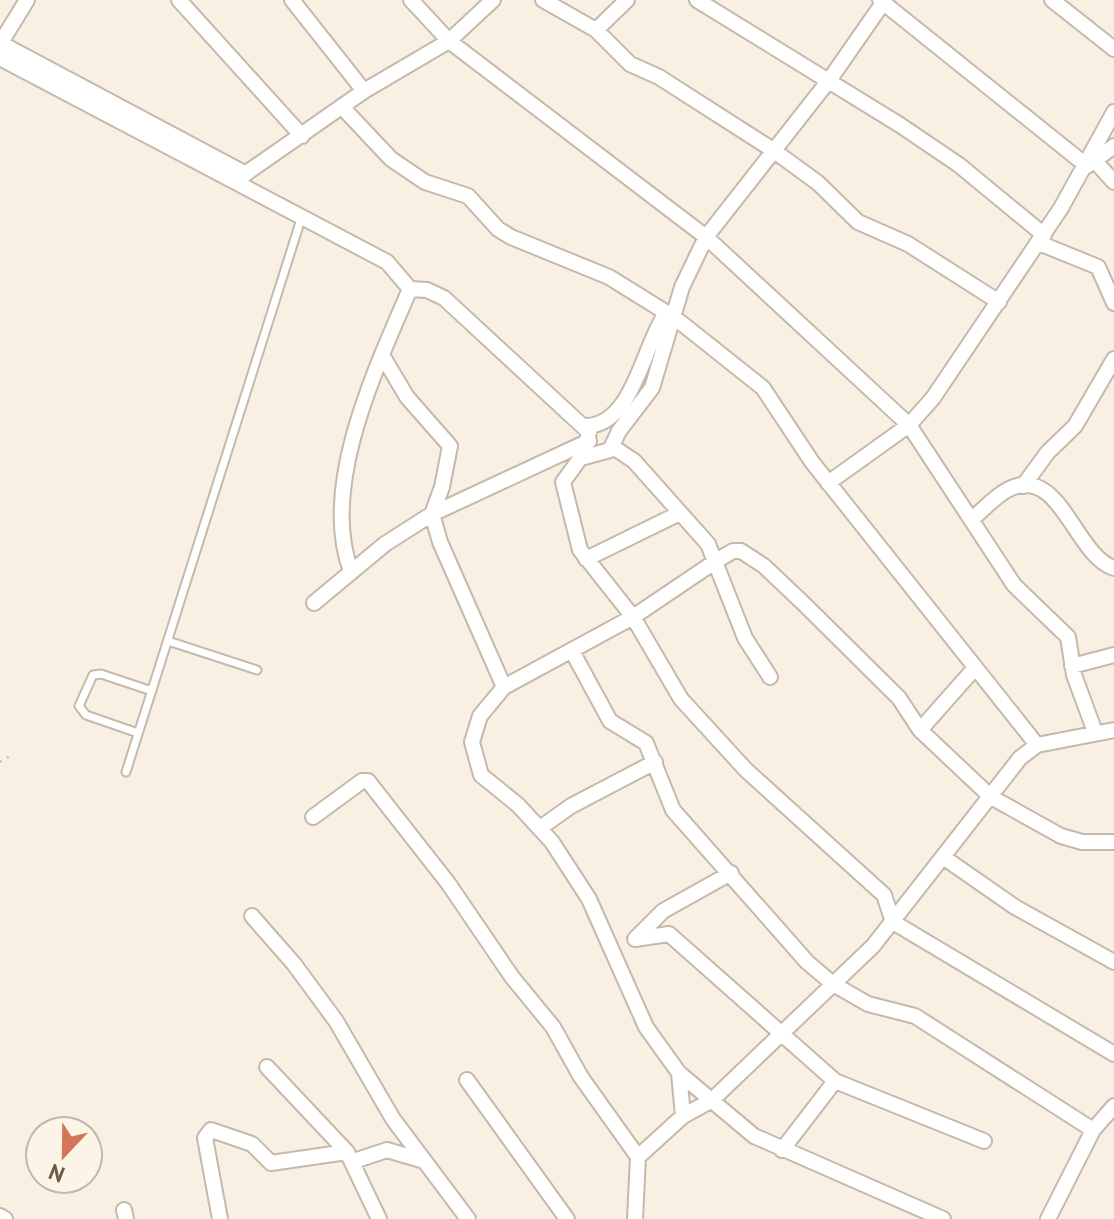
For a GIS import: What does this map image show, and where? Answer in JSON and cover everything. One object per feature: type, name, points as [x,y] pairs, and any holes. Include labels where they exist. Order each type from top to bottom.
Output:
[{"type":"street","points":[[27,0],[0,43],[387,262],[410,289],[427,290],[444,298],[587,434]]},
{"type":"street","points":[[179,0],[302,136]]},
{"type":"street","points":[[292,0],[364,91]]},
{"type":"street","points":[[411,0],[449,41],[706,237],[909,425],[1014,585],[1068,637],[1072,666],[1095,732]]},
{"type":"street","points":[[241,178],[364,91],[449,41],[493,0]]},
{"type":"street","points":[[543,0],[596,30],[630,64],[659,77],[773,150],[818,183],[858,222],[908,244],[999,302]]},
{"type":"street","points":[[596,30],[627,0]]},
{"type":"street","points":[[697,0],[830,79],[959,165],[1042,239],[1098,267],[1114,303]]},
{"type":"street","points":[[1052,0],[1114,49]]},
{"type":"street","points":[[581,458],[605,453],[613,447],[619,431],[648,397],[671,315],[706,237],[830,79],[883,1],[1114,182]]},
{"type":"street","points":[[0,58],[241,178]]},
{"type":"street","points":[[343,108],[391,159],[411,174],[458,190],[504,233],[585,264],[671,315],[763,388],[828,483],[1037,745]]},
{"type":"street","points":[[828,483],[909,425],[933,398],[1042,239],[1090,163],[1114,112]]},
{"type":"street","points":[[1090,163],[1114,146]]},
{"type":"street","points":[[351,571],[341,537],[340,497],[354,439],[382,355],[410,289]]},
{"type":"street","points":[[314,603],[351,571],[432,514],[601,424],[626,403],[649,341],[671,315]]},
{"type":"street","points":[[382,355],[407,397],[450,446],[442,487],[432,514],[440,542],[504,687]]},
{"type":"street","points":[[971,520],[1001,494],[1023,486],[1048,452],[1075,426],[1114,359]]},
{"type":"street","points":[[587,434],[581,458],[563,482],[577,542],[586,559],[633,617],[681,699],[746,770],[884,895],[893,922],[979,977],[1114,1054]]},
{"type":"street","points":[[613,447],[634,461],[708,544],[745,638],[770,677]]},
{"type":"street","points":[[1023,486],[1050,494],[1097,559],[1114,568]]},
{"type":"street","points":[[586,559],[680,513]]},
{"type":"street","points":[[943,1219],[754,1136],[679,1073],[646,1027],[614,951],[581,886],[540,828],[518,805],[486,781],[473,758],[472,742],[480,716],[504,687],[633,617],[733,551],[741,551],[764,566],[899,698],[920,730],[991,797],[1061,836],[1082,842],[1114,842]]},
{"type":"street","points":[[572,651],[610,721],[642,739],[655,762],[665,796],[673,810],[807,962],[833,984],[868,1004],[915,1016],[1093,1130]]},
{"type":"street","points":[[1072,666],[1114,655]]},
{"type":"street","points":[[920,730],[974,669]]},
{"type":"street","points":[[638,1157],[683,1116],[712,1100],[854,966],[893,922],[1020,758],[1037,745],[1114,730]]},
{"type":"street","points":[[540,828],[571,806],[655,762]]},
{"type":"street","points":[[313,817],[362,781],[368,781],[448,883],[512,977],[553,1027],[581,1077],[638,1157],[635,1219]]},
{"type":"street","points":[[943,857],[1015,907],[1113,960]]},
{"type":"street","points":[[614,951],[635,939],[663,911],[731,873]]},
{"type":"street","points":[[252,916],[294,964],[336,1021],[421,1161],[468,1219]]},
{"type":"street","points":[[635,939],[669,934],[779,1035],[835,1081],[984,1141]]},
{"type":"street","points":[[267,1067],[351,1157],[379,1219]]},
{"type":"street","points":[[679,1073],[683,1116]]},
{"type":"street","points":[[467,1080],[567,1219]]},
{"type":"street","points":[[782,1150],[835,1081]]},
{"type":"street","points":[[1048,1219],[1093,1130],[1114,1106]]},
{"type":"street","points":[[220,1219],[205,1138],[211,1130],[252,1144],[271,1163],[351,1157],[387,1150],[421,1161]]},
{"type":"lane","points":[[126,772],[302,216]]},
{"type":"lane","points":[[168,641],[257,670]]},
{"type":"lane","points":[[138,733],[86,715],[79,706],[93,675],[101,674],[152,691]]},
{"type":"path","points":[[0,762],[12,755]]}]
